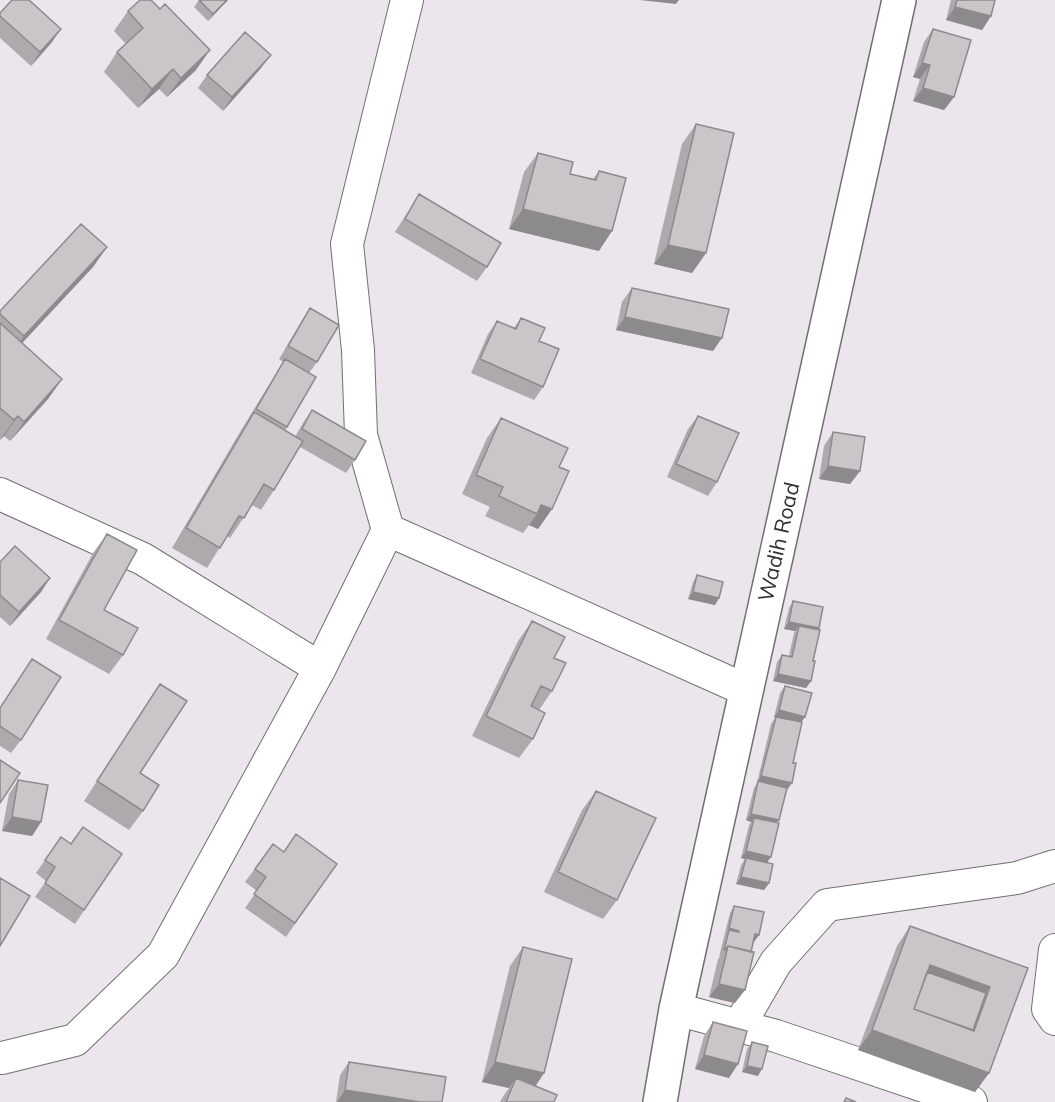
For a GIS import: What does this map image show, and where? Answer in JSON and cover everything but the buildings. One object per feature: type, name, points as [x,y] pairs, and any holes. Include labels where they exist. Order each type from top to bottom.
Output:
[{"type":"street","points":[[2,1058],[75,1040],[163,954],[320,668],[387,530],[361,435],[358,350],[347,244],[407,0]]},
{"type":"street","name":"Wadih Road","points":[[662,1094],[676,1008],[899,0]]},
{"type":"street","points":[[0,494],[142,559],[320,668]]},
{"type":"street","points":[[387,530],[746,690]]},
{"type":"street","points":[[739,1026],[776,962],[827,905],[1017,878],[1055,866]]},
{"type":"street","points":[[1055,950],[1048,1009],[1055,1019]]},
{"type":"street","points":[[676,1008],[776,1036],[971,1102]]}]
